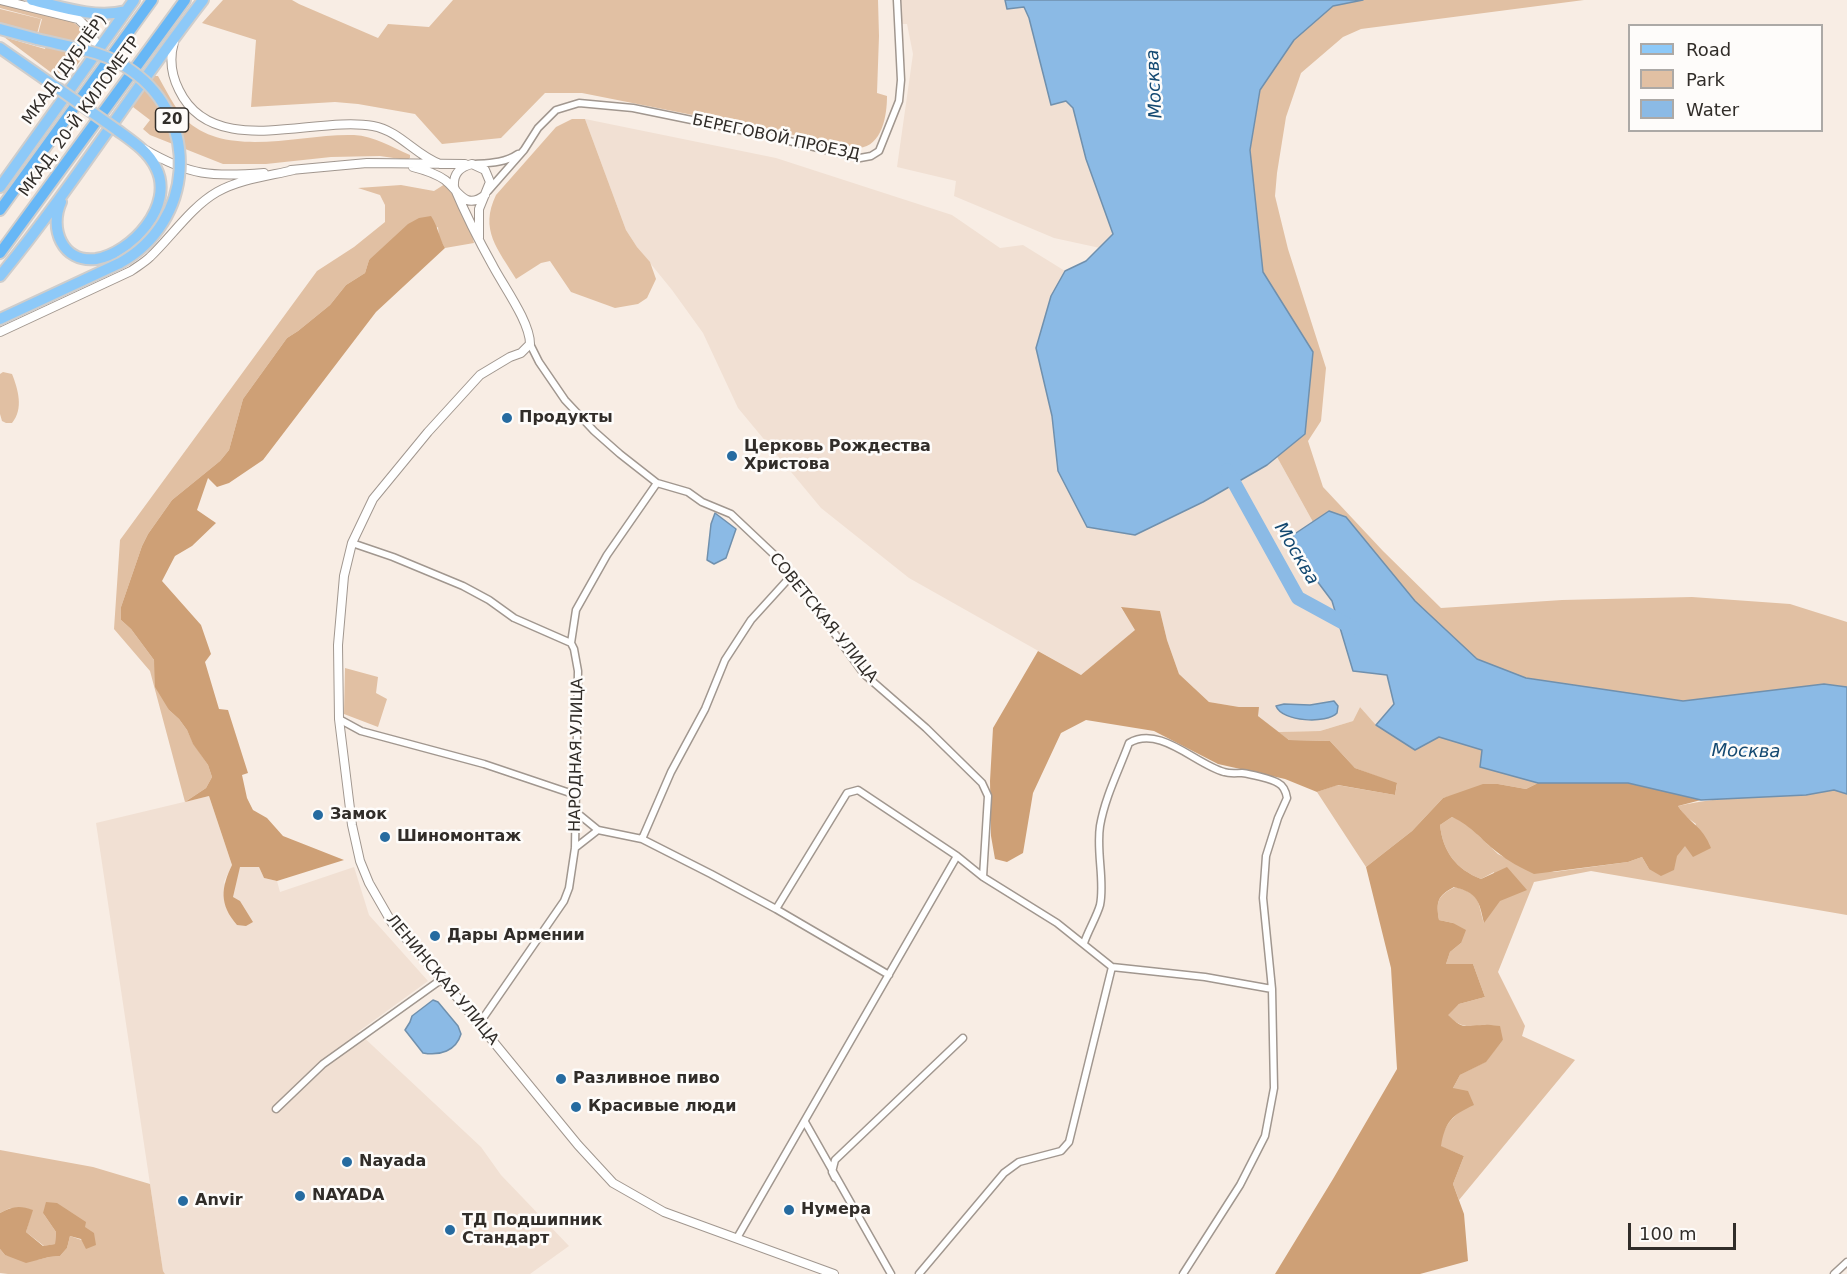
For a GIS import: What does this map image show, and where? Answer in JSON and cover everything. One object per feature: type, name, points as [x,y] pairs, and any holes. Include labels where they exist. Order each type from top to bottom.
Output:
[{"type":"highway","name":"МКАД, 20-Й КИЛОМЕТР","points":[[0,210],[152,0]]},
{"type":"highway","name":"МКАД, 20-Й КИЛОМЕТР","points":[[0,253],[185,0]]},
{"type":"main road","points":[[32,0],[69,9],[106,14],[126,11]]},
{"type":"main road","name":"МКАД (ДУБЛЁР)","points":[[0,187],[134,0]]},
{"type":"main road","points":[[0,276],[67,188],[176,34],[203,0]]},
{"type":"main road","name":"20","points":[[0,29],[96,53],[130,69],[143,79],[165,106],[178,139],[180,155],[175,198],[168,214],[150,240],[120,263],[0,319]]},
{"type":"main road","points":[[0,48],[138,145],[156,167],[161,190],[156,210],[137,235],[110,254],[90,259],[77,256],[61,242],[57,234],[56,216],[67,188]]},
{"type":"street","points":[[1,0],[78,20],[87,26],[98,51]]},
{"type":"street","name":"БЕРЕГОВОЙ ПРОЕЗД","points":[[488,191],[524,150],[538,128],[556,110],[579,103],[633,108],[760,134],[860,158],[871,156],[879,151],[899,101],[901,80],[897,0]]},
{"type":"street","points":[[176,34],[171,52],[171,67],[175,81],[182,97],[195,111],[210,121],[226,128],[250,131],[370,125],[385,129],[440,164]]},
{"type":"street","points":[[138,145],[177,166],[204,175],[251,174],[367,163],[472,164],[488,173],[490,182],[479,209],[479,238]]},
{"type":"street","points":[[524,150],[504,160],[463,166],[456,173],[454,182],[456,191],[528,328],[530,344],[539,362],[565,400],[594,431],[657,483]]},
{"type":"street","points":[[394,164],[416,167],[433,173],[446,181],[462,198],[472,201],[488,191]]},
{"type":"street","points":[[0,332],[131,271],[148,259],[195,209],[218,191],[239,183],[294,170]]},
{"type":"street","name":"ЛЕНИНСКАЯ УЛИЦА","points":[[530,344],[521,353],[480,375],[436,424],[373,499],[352,543],[344,576],[338,645],[339,719],[352,825],[360,861],[369,883],[392,923],[442,979],[578,1145],[613,1183],[664,1212],[834,1274]]},
{"type":"street","name":"СОВЕТСКАЯ УЛИЦА","points":[[657,483],[688,492],[702,502],[732,514],[784,564],[864,674],[926,728],[982,783],[988,796],[983,874]]},
{"type":"street","name":"НАРОДНАЯ УЛИЦА","points":[[479,1024],[564,901],[569,888],[576,848],[578,671],[571,643],[576,610],[607,555],[657,483]]},
{"type":"street","points":[[352,543],[463,586],[489,600],[514,618],[571,643]]},
{"type":"street","points":[[642,838],[671,772],[705,709],[725,660],[752,620],[791,576]]},
{"type":"street","points":[[339,719],[361,731],[484,764],[576,795]]},
{"type":"street","points":[[1084,943],[1100,906],[1098,850],[1104,808],[1129,743],[1137,739],[1158,740],[1177,747],[1219,771],[1245,773],[1277,781],[1286,792],[1287,798],[1266,856],[1263,898],[1272,989],[1274,1088],[1264,1136],[1240,1185],[1183,1274]]},
{"type":"street","points":[[776,909],[847,793],[858,790],[1058,923],[1112,967],[1205,977],[1272,989]]},
{"type":"street","points":[[576,812],[598,830],[642,838],[776,909],[889,975]]},
{"type":"street","points":[[576,848],[598,830]]},
{"type":"street","points":[[737,1238],[957,856]]},
{"type":"street","points":[[919,1274],[1004,1173],[1019,1162],[1061,1151],[1070,1142],[1112,967]]},
{"type":"street","points":[[276,1109],[323,1064],[442,979]]},
{"type":"street","points":[[835,1178],[832,1172],[835,1160],[963,1038]]},
{"type":"street","points":[[805,1122],[891,1274]]},
{"type":"street","points":[[1834,1274],[1847,1262]]},
{"type":"shaded area","points":[[899,0],[1005,0],[1008,9],[1024,7],[1029,18],[1051,105],[1066,101],[1073,108],[1086,159],[1113,235],[1100,248],[1054,238],[954,196],[956,181],[897,167],[913,54],[907,24],[902,24]]},
{"type":"shaded area","points":[[585,119],[776,158],[952,215],[1000,248],[1023,245],[1065,271],[1051,296],[1052,416],[1058,471],[1267,465],[1277,457],[1313,522],[1294,535],[1296,553],[1332,600],[1353,671],[1387,675],[1394,704],[1376,725],[1360,707],[1353,721],[1320,731],[1278,732],[1258,716],[1258,707],[1239,707],[1209,702],[1179,674],[1160,611],[1121,608],[1136,630],[1081,675],[909,578],[821,508],[738,408],[703,333],[626,230]]},
{"type":"shaded area","points":[[431,216],[445,248],[376,312],[263,460],[229,483],[217,487],[208,478],[197,510],[216,523],[192,546],[175,556],[162,581],[201,625],[211,654],[205,662],[219,709],[228,710],[248,773],[242,775],[247,798],[253,810],[267,818],[283,836],[344,860],[277,881],[264,878],[259,867],[240,867],[233,897],[240,901],[253,922],[246,926],[237,925],[227,910],[224,896],[226,881],[232,865],[209,796],[185,802],[206,788],[212,777],[208,765],[193,744],[187,730],[169,710],[155,687],[154,660],[131,629],[121,620],[121,607],[148,534],[172,500],[220,461],[229,450],[243,399],[287,338],[330,305],[346,285],[365,273],[369,260],[408,224],[419,218]]},
{"type":"shaded area","points":[[1121,607],[1160,611],[1179,674],[1209,702],[1239,707],[1259,707],[1258,716],[1289,740],[1330,741],[1355,768],[1397,783],[1395,795],[1338,785],[1317,792],[1285,779],[1218,764],[1154,731],[1086,720],[1061,733],[1033,793],[1023,853],[1007,862],[995,859],[991,836],[990,781],[993,728],[1038,651],[1081,675],[1135,630]]},
{"type":"shaded area","points":[[1538,783],[1628,783],[1701,800],[1678,806],[1704,834],[1711,848],[1693,857],[1685,846],[1677,856],[1674,870],[1661,876],[1649,869],[1642,857],[1628,862],[1534,874],[1506,858],[1471,829],[1452,817],[1440,825],[1448,851],[1464,870],[1481,879],[1507,867],[1527,890],[1500,901],[1484,923],[1476,899],[1462,889],[1454,887],[1448,890],[1438,904],[1439,920],[1453,923],[1466,930],[1461,943],[1450,952],[1446,964],[1473,964],[1485,997],[1459,1004],[1448,1015],[1465,1026],[1500,1026],[1503,1040],[1486,1062],[1460,1075],[1453,1088],[1468,1091],[1474,1105],[1451,1120],[1447,1125],[1441,1146],[1464,1156],[1453,1184],[1464,1214],[1468,1261],[1420,1274],[1275,1274],[1397,1069],[1391,968],[1366,867],[1412,831],[1443,798],[1483,784],[1526,789]]},
{"type":"shaded area","points":[[209,796],[232,865],[224,882],[232,897],[239,867],[259,867],[264,878],[277,881],[280,892],[354,867],[369,915],[428,981],[358,1032],[481,1147],[501,1175],[569,1246],[530,1274],[165,1274],[96,823]]},
{"type":"shaded area","points":[[46,1202],[57,1203],[86,1222],[85,1227],[94,1233],[96,1245],[86,1249],[81,1239],[70,1236],[67,1248],[60,1256],[26,1263],[5,1255],[0,1249],[0,1213],[12,1208],[24,1207],[33,1210],[26,1232],[43,1246],[55,1244],[56,1232],[43,1213]]},
{"type":"green space","points":[[223,0],[292,0],[378,38],[388,24],[429,27],[453,0],[878,0],[877,93],[887,96],[886,112],[878,136],[867,146],[859,148],[582,93],[545,93],[501,138],[442,144],[415,114],[335,102],[251,107],[256,40],[202,23]]},
{"type":"green space","points":[[1363,0],[1584,0],[1361,29],[1343,37],[1301,73],[1286,117],[1275,196],[1288,249],[1326,368],[1321,421],[1308,441],[1323,487],[1441,608],[1562,600],[1692,597],[1790,604],[1847,622],[1847,687],[1824,684],[1683,701],[1526,678],[1477,659],[1415,601],[1329,511],[1313,522],[1277,457],[1305,434],[1312,352],[1263,272],[1250,150],[1260,90],[1294,40],[1333,6]]},
{"type":"green space","points":[[0,3],[52,15],[77,25],[84,35],[86,47],[84,55],[73,70],[53,74],[4,37],[45,49],[48,36],[38,34],[42,19],[0,8]]},
{"type":"green space","points":[[0,9],[41,19],[37,34],[0,24]]},
{"type":"green space","points":[[155,76],[158,76],[185,119],[202,131],[222,139],[266,142],[354,135],[383,142],[410,155],[410,158],[407,160],[380,156],[331,157],[266,164],[223,164],[150,135],[143,129],[150,120],[133,107],[126,114]]},
{"type":"green space","points":[[572,119],[585,119],[626,230],[650,262],[656,279],[647,298],[638,304],[615,308],[571,292],[550,261],[541,263],[516,279],[493,239],[489,219],[496,195],[556,127]]},
{"type":"green space","points":[[445,184],[463,212],[474,243],[445,248],[439,237],[438,227],[369,260],[365,273],[346,285],[330,305],[287,338],[243,399],[229,450],[220,461],[172,500],[142,546],[121,607],[121,620],[131,629],[154,660],[169,710],[187,730],[208,765],[212,777],[206,788],[185,802],[150,671],[114,629],[120,540],[317,271],[354,247],[385,222],[385,205],[380,195],[358,188],[401,185],[434,191]]},
{"type":"green space","points":[[3,372],[12,374],[18,392],[18,412],[12,423],[2,421],[0,414],[0,374]]},
{"type":"green space","points":[[345,668],[378,677],[376,693],[387,699],[378,727],[344,714]]},
{"type":"green space","points":[[1360,707],[1376,725],[1415,750],[1439,737],[1483,750],[1480,767],[1538,783],[1526,789],[1498,784],[1443,798],[1412,831],[1366,867],[1317,792],[1337,785],[1395,795],[1397,784],[1355,768],[1330,741],[1289,740],[1278,732],[1320,731],[1353,721]]},
{"type":"green space","points":[[1834,790],[1847,794],[1847,915],[1591,871],[1534,882],[1498,972],[1525,1026],[1522,1036],[1575,1060],[1459,1200],[1453,1184],[1464,1156],[1440,1146],[1447,1126],[1462,1110],[1453,1088],[1460,1075],[1485,1062],[1503,1040],[1485,1025],[1464,1026],[1447,1015],[1459,1004],[1485,997],[1473,964],[1446,964],[1450,952],[1461,943],[1453,923],[1439,920],[1439,900],[1444,893],[1455,887],[1470,892],[1479,903],[1484,923],[1494,872],[1481,879],[1458,865],[1444,843],[1440,825],[1452,817],[1465,823],[1498,854],[1510,860],[1554,872],[1628,862],[1642,857],[1649,869],[1667,860],[1683,848],[1696,824],[1685,816],[1678,806],[1736,798]]},
{"type":"green space","points":[[0,1150],[93,1167],[150,1184],[165,1274],[0,1273],[0,1249],[5,1255],[37,1260],[60,1256],[67,1248],[70,1236],[96,1245],[43,1213],[56,1232],[55,1244],[44,1246],[26,1232],[32,1210],[10,1208],[0,1213]]},
{"type":"water","points":[[1005,0],[1363,0],[1333,6],[1294,40],[1260,90],[1250,150],[1263,272],[1313,352],[1305,434],[1267,465],[1203,502],[1135,535],[1087,527],[1058,471],[1052,416],[1036,348],[1051,296],[1065,271],[1086,261],[1113,234],[1086,159],[1073,108],[1066,101],[1051,105],[1029,18],[1024,7],[1007,9]]},
{"type":"water","points":[[1329,511],[1346,517],[1415,601],[1477,659],[1526,678],[1683,701],[1824,684],[1847,687],[1847,794],[1834,790],[1806,795],[1701,800],[1628,783],[1538,783],[1480,767],[1482,750],[1439,737],[1415,750],[1376,725],[1394,704],[1387,675],[1353,671],[1332,601],[1296,553],[1293,535]]},
{"type":"water","points":[[715,513],[736,529],[726,558],[714,564],[707,560],[711,524]]},
{"type":"water","points":[[1334,701],[1338,706],[1337,713],[1332,717],[1315,720],[1295,718],[1280,711],[1276,706],[1310,705]]},
{"type":"water","points":[[433,1000],[438,1002],[458,1026],[461,1034],[455,1045],[435,1054],[423,1053],[405,1030],[412,1016]]},
{"type":"waterway","name":"Москва","points":[[1227,470],[1298,598],[1353,628]]},
{"type":"place","name":"Продукты","points":[[507,418]]},
{"type":"place","name":"Церковь Рождества Христова","points":[[732,456]]},
{"type":"place","name":"Замок","points":[[318,815]]},
{"type":"place","name":"Шиномонтаж","points":[[385,837]]},
{"type":"place","name":"Дары Армении","points":[[435,936]]},
{"type":"place","name":"Разливное пиво","points":[[561,1079]]},
{"type":"place","name":"Красивые люди","points":[[576,1107]]},
{"type":"place","name":"Nayada","points":[[347,1162]]},
{"type":"place","name":"NAYADA","points":[[300,1196]]},
{"type":"place","name":"Anvir","points":[[183,1201]]},
{"type":"place","name":"Нумера","points":[[789,1210]]},
{"type":"place","name":"ТД Подшипник Стандарт","points":[[450,1230]]}]
